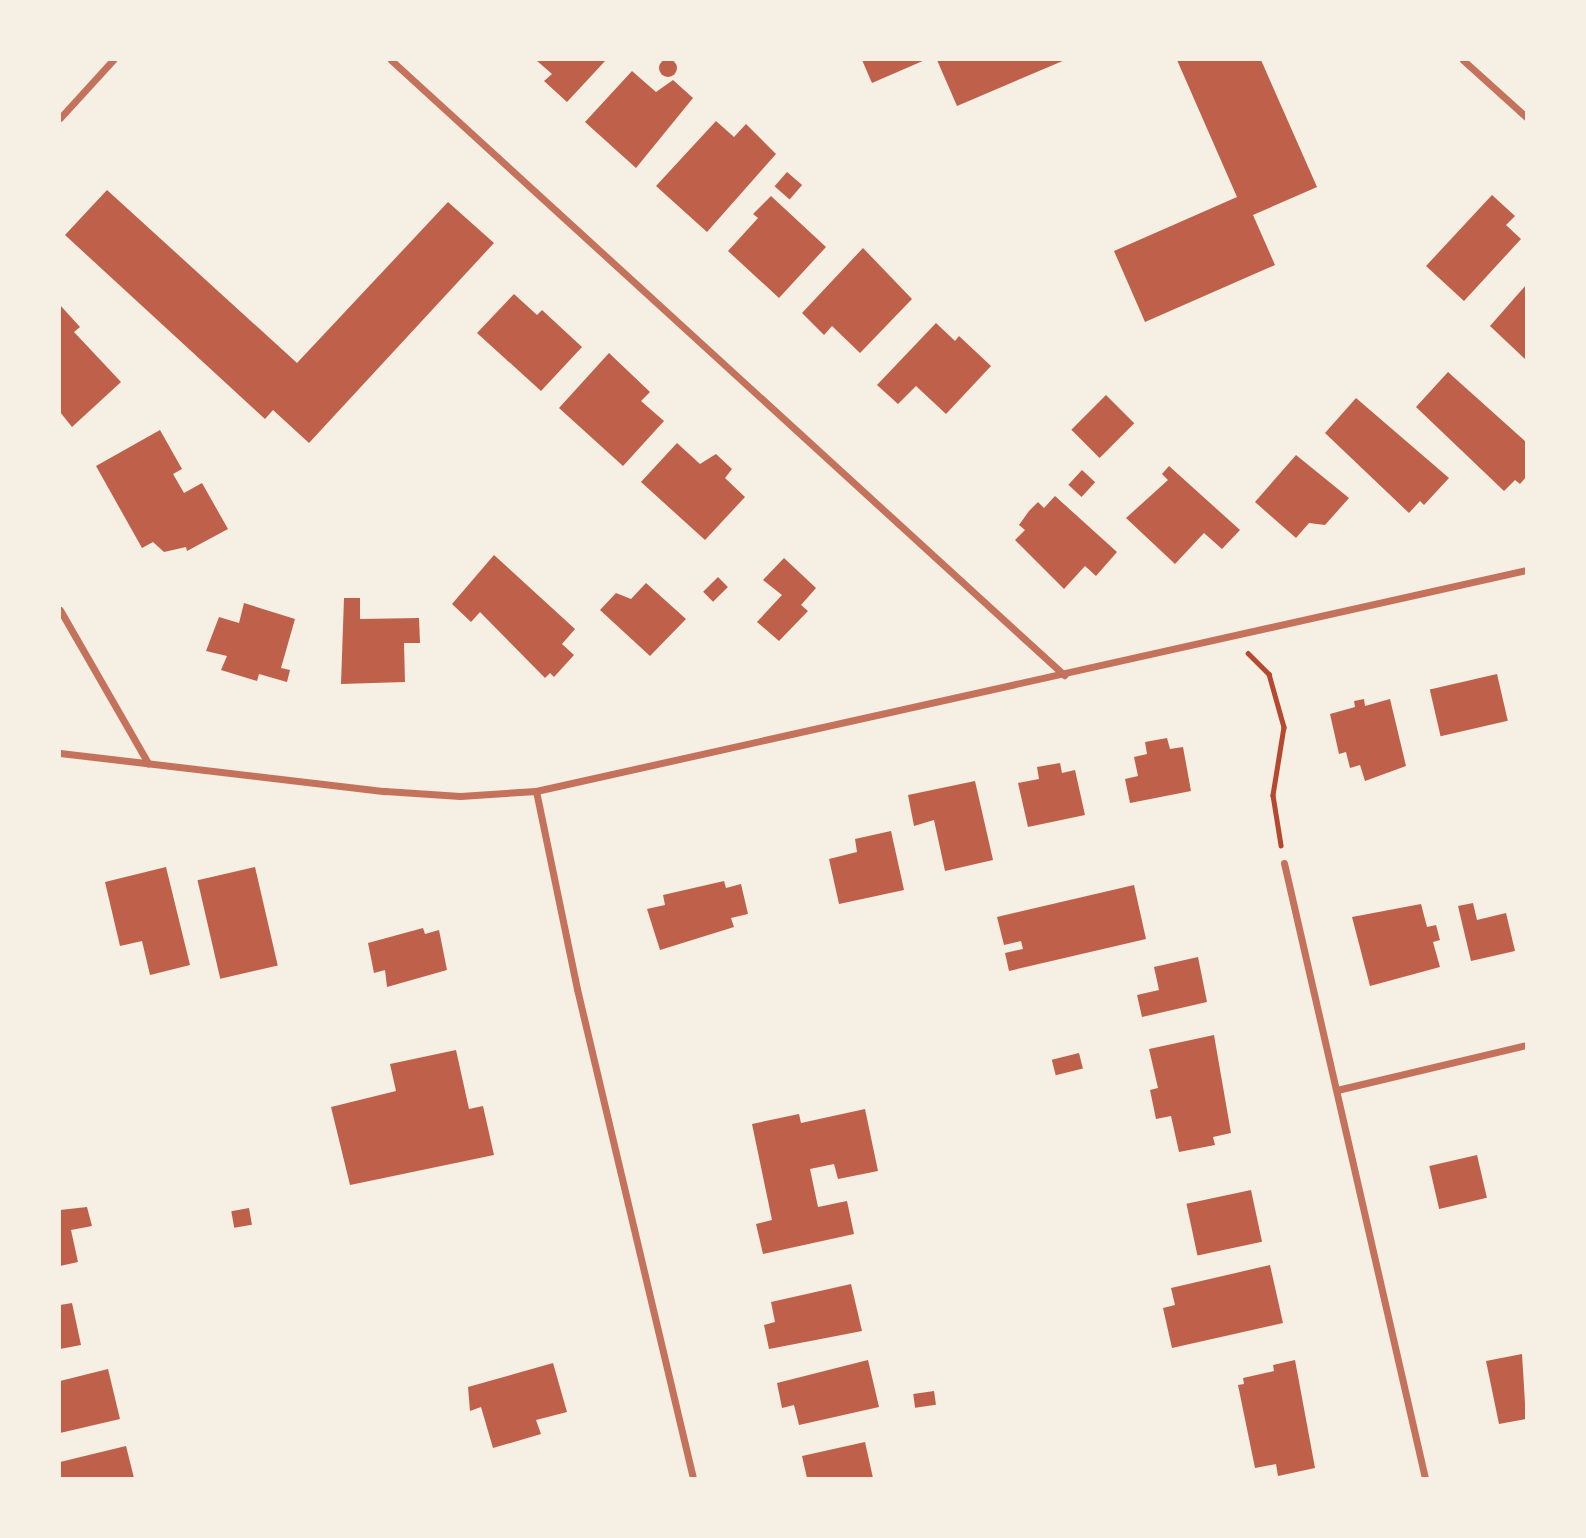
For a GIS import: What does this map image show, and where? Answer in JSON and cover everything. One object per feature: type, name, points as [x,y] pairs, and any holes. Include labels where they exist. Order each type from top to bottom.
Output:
[{"type":"street","points":[[60,118],[113,60]]},
{"type":"street","points":[[391,60],[1064,675]]},
{"type":"street","points":[[1463,60],[1527,117]]},
{"type":"street","points":[[60,753],[385,791],[460,796],[536,791],[1527,570]]},
{"type":"street","points":[[60,610],[148,763]]},
{"type":"street","points":[[536,791],[577,989],[693,1479]]},
{"type":"street","points":[[1283,863],[1425,1479]]},
{"type":"street","points":[[1337,1090],[1527,1045]]},
{"type":"path","points":[[1232,637],[1269,674],[1284,727],[1273,794],[1283,863]]},
{"type":"building","points":[[664,59],[672,59],[677,68],[675,75],[664,77],[659,72],[659,64]]},
{"type":"building","points":[[536,60],[606,60],[567,102],[544,81],[552,74]]},
{"type":"building","points":[[862,60],[925,60],[872,83]]},
{"type":"building","points":[[937,60],[1065,60],[957,106]]},
{"type":"building","points":[[1177,60],[1261,60],[1317,187],[1253,215],[1275,265],[1145,322],[1114,251],[1237,197]]},
{"type":"building","points":[[632,71],[656,92],[673,80],[693,98],[636,168],[585,122]]},
{"type":"building","points":[[716,121],[734,137],[746,124],[776,154],[707,232],[656,186]]},
{"type":"building","points":[[787,172],[802,185],[790,199],[775,186]]},
{"type":"building","points":[[107,190],[297,363],[448,202],[494,243],[309,443],[273,410],[265,419],[65,235]]},
{"type":"building","points":[[1492,195],[1515,216],[1506,225],[1521,239],[1464,301],[1426,266]]},
{"type":"building","points":[[771,196],[826,247],[779,298],[728,251],[758,218],[753,214]]},
{"type":"building","points":[[863,248],[912,299],[860,353],[832,326],[824,335],[802,313]]},
{"type":"building","points":[[1526,285],[1526,360],[1490,326]]},
{"type":"building","points":[[514,294],[537,315],[542,310],[582,347],[541,391],[477,333]]},
{"type":"building","points":[[60,305],[80,327],[74,332],[121,382],[72,427],[60,412]]},
{"type":"building","points":[[936,323],[955,341],[959,336],[991,366],[946,414],[916,386],[898,404],[877,385]]},
{"type":"building","points":[[609,353],[650,392],[641,401],[664,421],[623,466],[559,408]]},
{"type":"building","points":[[1448,372],[1526,442],[1526,477],[1520,484],[1515,480],[1504,491],[1416,407]]},
{"type":"building","points":[[1106,395],[1134,423],[1100,458],[1071,430]]},
{"type":"building","points":[[1356,398],[1449,478],[1424,505],[1420,501],[1409,513],[1325,433]]},
{"type":"building","points":[[160,430],[182,469],[173,474],[184,493],[202,483],[228,529],[187,551],[186,547],[164,552],[153,542],[142,548],[96,466]]},
{"type":"building","points":[[677,443],[700,464],[716,454],[732,469],[725,478],[745,497],[705,540],[641,482]]},
{"type":"building","points":[[1296,455],[1349,498],[1325,525],[1309,523],[1296,538],[1255,502]]},
{"type":"building","points":[[1169,466],[1240,530],[1222,549],[1204,533],[1175,564],[1126,518],[1168,480],[1162,474]]},
{"type":"building","points":[[1082,470],[1095,482],[1082,497],[1068,485]]},
{"type":"building","points":[[1055,496],[1117,552],[1096,576],[1085,566],[1064,589],[1015,540],[1025,530],[1019,525],[1029,511],[1038,502],[1044,508]]},
{"type":"building","points":[[494,555],[575,629],[562,644],[574,655],[554,677],[550,673],[545,678],[480,612],[471,622],[452,604]]},
{"type":"building","points":[[784,558],[816,588],[801,605],[808,611],[779,641],[757,622],[782,595],[763,580]]},
{"type":"building","points":[[718,577],[728,587],[713,602],[703,592]]},
{"type":"building","points":[[646,583],[686,619],[650,656],[600,610],[616,593],[631,599]]},
{"type":"building","points":[[344,598],[360,598],[360,619],[419,618],[420,643],[404,643],[405,682],[341,684]]},
{"type":"building","points":[[244,603],[295,619],[281,668],[290,670],[287,682],[259,674],[257,681],[221,670],[227,656],[206,651],[219,617],[239,623]]},
{"type":"building","points":[[1497,674],[1508,721],[1441,736],[1430,690]]},
{"type":"building","points":[[1364,699],[1365,706],[1390,699],[1406,766],[1365,781],[1360,765],[1350,768],[1346,752],[1339,754],[1330,714],[1355,707],[1354,701]]},
{"type":"building","points":[[1167,738],[1170,749],[1183,747],[1191,791],[1130,803],[1125,779],[1138,776],[1134,757],[1147,754],[1145,742]]},
{"type":"building","points":[[1060,763],[1062,773],[1075,770],[1085,815],[1028,827],[1018,783],[1039,779],[1037,767]]},
{"type":"building","points":[[975,781],[993,860],[945,871],[934,820],[914,826],[908,795]]},
{"type":"building","points":[[891,831],[904,890],[839,904],[829,859],[857,852],[855,839]]},
{"type":"building","points":[[166,867],[190,965],[150,975],[142,941],[120,946],[105,882]]},
{"type":"building","points":[[255,867],[278,965],[220,979],[198,880]]},
{"type":"building","points":[[724,881],[726,888],[741,884],[748,914],[731,918],[734,927],[660,950],[647,909],[665,905],[663,895]]},
{"type":"building","points":[[1134,885],[1146,939],[1009,971],[1005,953],[1023,949],[1021,941],[1004,945],[997,917]]},
{"type":"building","points":[[1473,903],[1477,920],[1506,913],[1515,951],[1471,961],[1458,906]]},
{"type":"building","points":[[1421,904],[1427,927],[1436,925],[1440,940],[1433,942],[1440,967],[1370,986],[1352,917]]},
{"type":"building","points":[[423,928],[425,934],[439,930],[447,970],[387,987],[385,970],[374,973],[368,943]]},
{"type":"building","points":[[1198,957],[1207,1002],[1142,1017],[1137,995],[1159,990],[1154,967]]},
{"type":"building","points":[[1214,1035],[1231,1133],[1213,1137],[1215,1145],[1179,1152],[1171,1116],[1156,1119],[1150,1090],[1158,1088],[1149,1049]]},
{"type":"building","points":[[456,1050],[469,1109],[483,1106],[494,1155],[350,1185],[331,1107],[396,1091],[390,1064]]},
{"type":"building","points":[[1079,1053],[1083,1069],[1056,1075],[1052,1060]]},
{"type":"building","points":[[865,1109],[878,1171],[838,1179],[834,1164],[810,1169],[818,1207],[847,1201],[854,1234],[763,1254],[756,1224],[772,1220],[752,1124],[799,1114],[801,1123]]},
{"type":"building","points":[[1477,1155],[1487,1198],[1439,1209],[1429,1166]]},
{"type":"building","points":[[1251,1190],[1262,1242],[1197,1256],[1186,1204]]},
{"type":"building","points":[[87,1207],[92,1226],[71,1230],[78,1262],[60,1266],[60,1210]]},
{"type":"building","points":[[249,1208],[252,1225],[234,1228],[231,1211]]},
{"type":"building","points":[[1270,1265],[1283,1323],[1172,1348],[1163,1308],[1175,1305],[1171,1288]]},
{"type":"building","points":[[851,1284],[862,1331],[769,1349],[764,1325],[775,1322],[771,1302]]},
{"type":"building","points":[[72,1303],[81,1345],[60,1349],[60,1305]]},
{"type":"building","points":[[1522,1354],[1526,1419],[1499,1424],[1486,1361]]},
{"type":"building","points":[[868,1360],[879,1407],[799,1425],[794,1405],[782,1408],[777,1383]]},
{"type":"building","points":[[1295,1360],[1315,1468],[1278,1476],[1276,1464],[1255,1468],[1238,1385],[1244,1384],[1243,1378],[1274,1371],[1273,1365]]},
{"type":"building","points":[[553,1363],[567,1412],[536,1420],[541,1434],[493,1448],[481,1407],[470,1411],[468,1387]]},
{"type":"building","points":[[108,1369],[120,1419],[60,1433],[60,1381]]},
{"type":"building","points":[[934,1391],[936,1405],[915,1408],[913,1394]]},
{"type":"building","points":[[865,1442],[873,1478],[807,1478],[802,1456]]},
{"type":"building","points":[[126,1446],[134,1478],[60,1478],[60,1462]]}]
